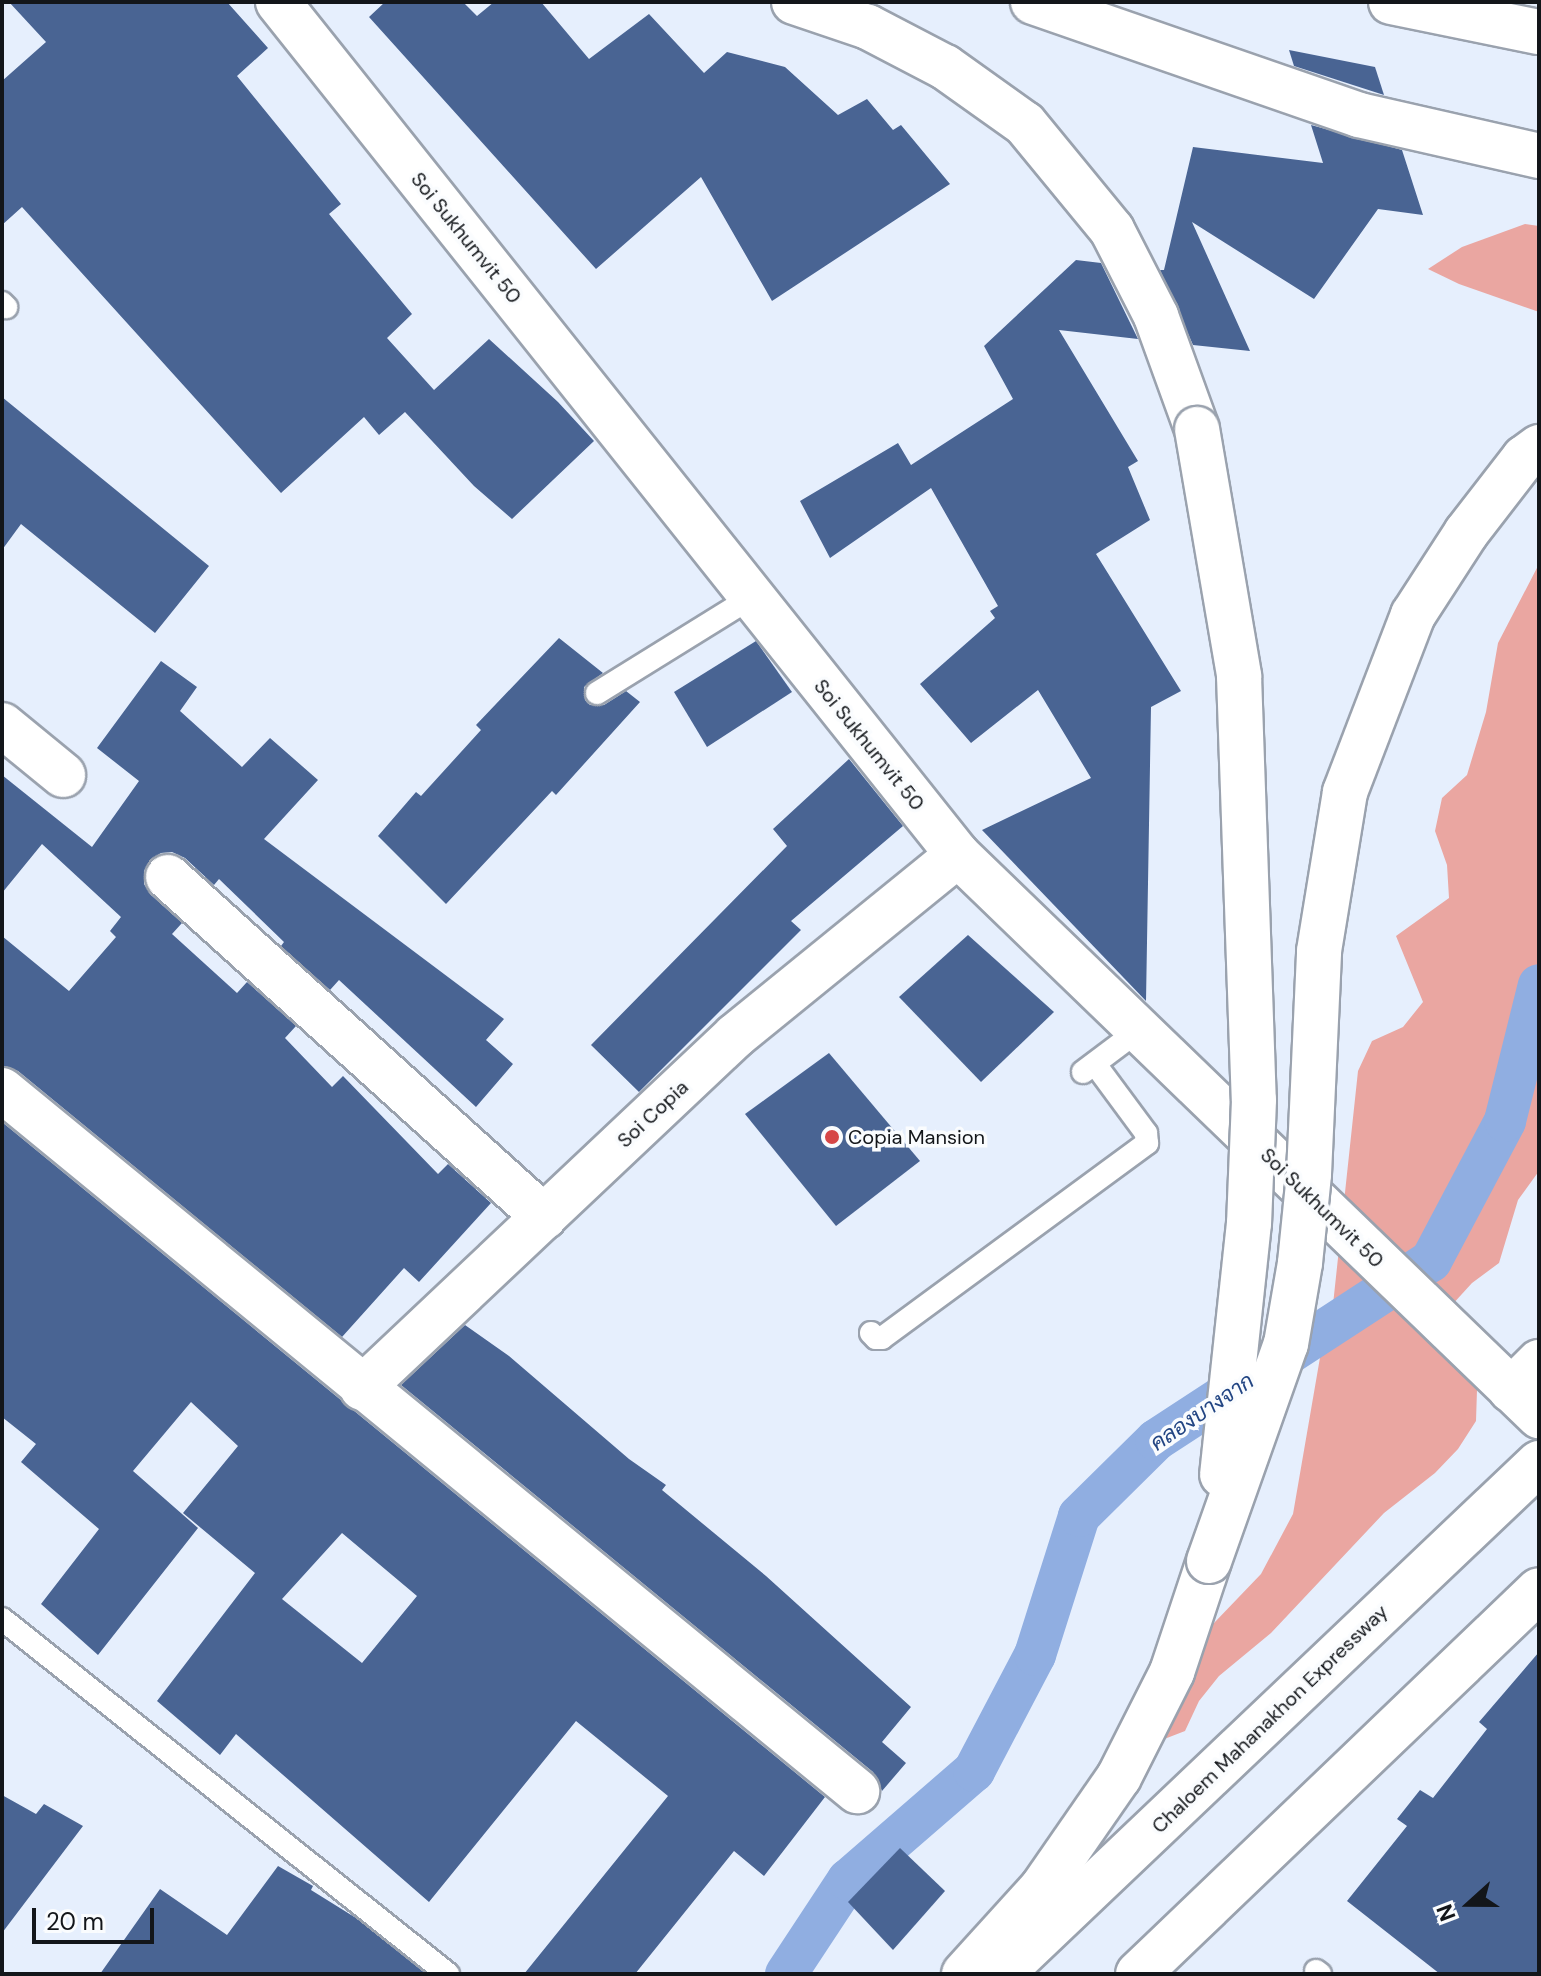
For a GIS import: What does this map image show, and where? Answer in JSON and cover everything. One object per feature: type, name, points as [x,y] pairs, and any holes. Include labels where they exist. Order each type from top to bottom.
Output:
[{"type":"main road","name":"Soi Sukhumvit 50","points":[[278,2],[958,855],[1437,1320],[1530,1389]]},
{"type":"main road","points":[[794,2],[868,27],[932,60],[1025,124],[1112,230],[1156,316],[1197,429],[1239,676],[1254,1100],[1248,1239],[1226,1447],[1209,1561]]},
{"type":"main road","points":[[1033,2],[1359,115],[1539,156]]},
{"type":"main road","points":[[1391,2],[1539,32]]},
{"type":"main road","points":[[964,1974],[1042,1888],[1119,1777],[1172,1672],[1286,1344],[1300,1263],[1309,1174],[1319,951],[1345,792],[1413,615],[1466,533],[1524,458],[1539,447]]},
{"type":"main road","points":[[2,725],[63,775]]},
{"type":"main road","name":"Soi Copia","points":[[362,1388],[735,1036],[958,855]]},
{"type":"main road","points":[[168,877],[544,1217]]},
{"type":"main road","points":[[2,1090],[857,1791]]},
{"type":"main road","name":"Chaloem Mahanakhon Expressway","points":[[1001,1974],[1539,1463]]},
{"type":"main road","points":[[1138,1974],[1539,1590]]},
{"type":"lane","points":[[597,693],[752,597]]},
{"type":"lane","points":[[871,1333],[874,1337],[882,1338],[1147,1143],[1146,1133],[1089,1068],[1139,1030]]},
{"type":"lane","points":[[2,1619],[448,1974]]},
{"type":"shaded area","points":[[1525,224],[1539,226],[1539,312],[1459,284],[1428,269],[1462,247]]},
{"type":"shaded area","points":[[1539,564],[1539,1171],[1518,1200],[1499,1263],[1472,1283],[1451,1306],[1440,1337],[1477,1390],[1476,1421],[1458,1449],[1435,1473],[1384,1513],[1271,1633],[1219,1676],[1199,1701],[1185,1731],[1154,1743],[1191,1647],[1261,1574],[1293,1514],[1322,1346],[1332,1314],[1358,1071],[1372,1041],[1403,1027],[1423,1002],[1396,936],[1449,898],[1447,865],[1435,831],[1442,798],[1467,775],[1486,712],[1498,643]]},
{"type":"building","points":[[9,2],[227,2],[268,48],[237,76],[341,204],[329,214],[412,314],[387,338],[434,390],[489,339],[558,402],[594,441],[512,519],[474,486],[405,412],[379,435],[364,417],[281,493],[22,207],[2,225],[2,81],[46,42]]},
{"type":"building","points":[[385,2],[463,2],[477,16],[494,2],[541,2],[589,59],[649,14],[704,73],[727,52],[785,67],[838,115],[867,99],[893,130],[901,125],[950,184],[772,301],[701,177],[596,269],[369,17]]},
{"type":"building","points":[[1289,50],[1375,67],[1384,95],[1294,66]]},
{"type":"building","points":[[1311,125],[1402,150],[1423,215],[1378,209],[1314,299],[1192,222],[1250,351],[1193,345],[1160,270],[1164,270],[1193,147],[1323,163]]},
{"type":"building","points":[[1076,260],[1101,263],[1138,339],[1059,330],[1138,461],[1128,467],[1150,520],[1096,554],[1181,691],[1151,707],[1146,1001],[982,830],[1091,778],[1038,690],[971,743],[920,684],[995,618],[990,611],[998,606],[931,488],[830,558],[800,501],[898,443],[911,465],[1013,399],[984,346]]},
{"type":"building","points":[[2,397],[209,566],[155,633],[21,524],[2,550]]},
{"type":"building","points":[[559,638],[603,673],[584,687],[585,700],[590,705],[604,705],[626,691],[640,702],[556,795],[552,791],[446,904],[378,836],[416,792],[421,796],[481,730],[476,725]]},
{"type":"building","points":[[756,641],[792,692],[707,747],[674,692]]},
{"type":"building","points":[[161,661],[197,687],[180,711],[242,767],[270,738],[318,780],[264,839],[504,1019],[486,1040],[513,1064],[476,1107],[339,980],[330,990],[281,946],[284,942],[219,879],[214,885],[185,858],[172,852],[161,853],[150,860],[144,871],[144,884],[151,895],[182,923],[172,934],[237,993],[247,982],[296,1026],[285,1038],[332,1087],[343,1076],[438,1174],[448,1164],[491,1203],[419,1282],[404,1268],[342,1337],[18,1071],[2,1066],[2,936],[69,991],[116,937],[110,931],[121,917],[42,844],[2,893],[2,775],[92,847],[139,781],[97,748]]},
{"type":"building","points":[[849,759],[903,826],[791,921],[801,930],[639,1092],[591,1045],[787,846],[773,829]]},
{"type":"building","points":[[968,935],[1054,1012],[981,1082],[899,997]]},
{"type":"building","name":"Copia Mansion","points":[[829,1053],[920,1161],[836,1226],[745,1114]]},
{"type":"building","points":[[2,1122],[825,1797],[764,1876],[734,1851],[635,1974],[524,1974],[668,1796],[576,1721],[429,1902],[236,1734],[220,1755],[157,1701],[255,1573],[183,1513],[238,1446],[191,1402],[133,1471],[198,1528],[98,1655],[41,1604],[99,1529],[21,1462],[36,1444],[2,1417]],"holes":[[[342,1533],[417,1596],[362,1663],[282,1599]]]},
{"type":"building","points":[[465,1325],[509,1356],[629,1459],[666,1485],[662,1490],[766,1576],[911,1707],[882,1742],[906,1763],[882,1791],[873,1772],[401,1385]]},
{"type":"building","points":[[1539,1652],[1539,1974],[1440,1974],[1347,1901],[1407,1826],[1397,1819],[1420,1790],[1433,1798],[1487,1729],[1479,1722]]},
{"type":"building","points":[[2,1795],[36,1814],[44,1804],[83,1826],[2,1933]]},
{"type":"building","points":[[900,1848],[945,1891],[893,1950],[848,1902]]},
{"type":"building","points":[[278,1866],[313,1886],[311,1890],[356,1918],[426,1974],[100,1974],[160,1889],[227,1935]]},
{"type":"waterway","name":"คลองบางจาก","points":[[786,1974],[848,1880],[974,1771],[1035,1655],[1079,1516],[1156,1440],[1431,1261],[1505,1121],[1539,985]]},
{"type":"place","name":"Copia Mansion","points":[[832,1137]]}]
